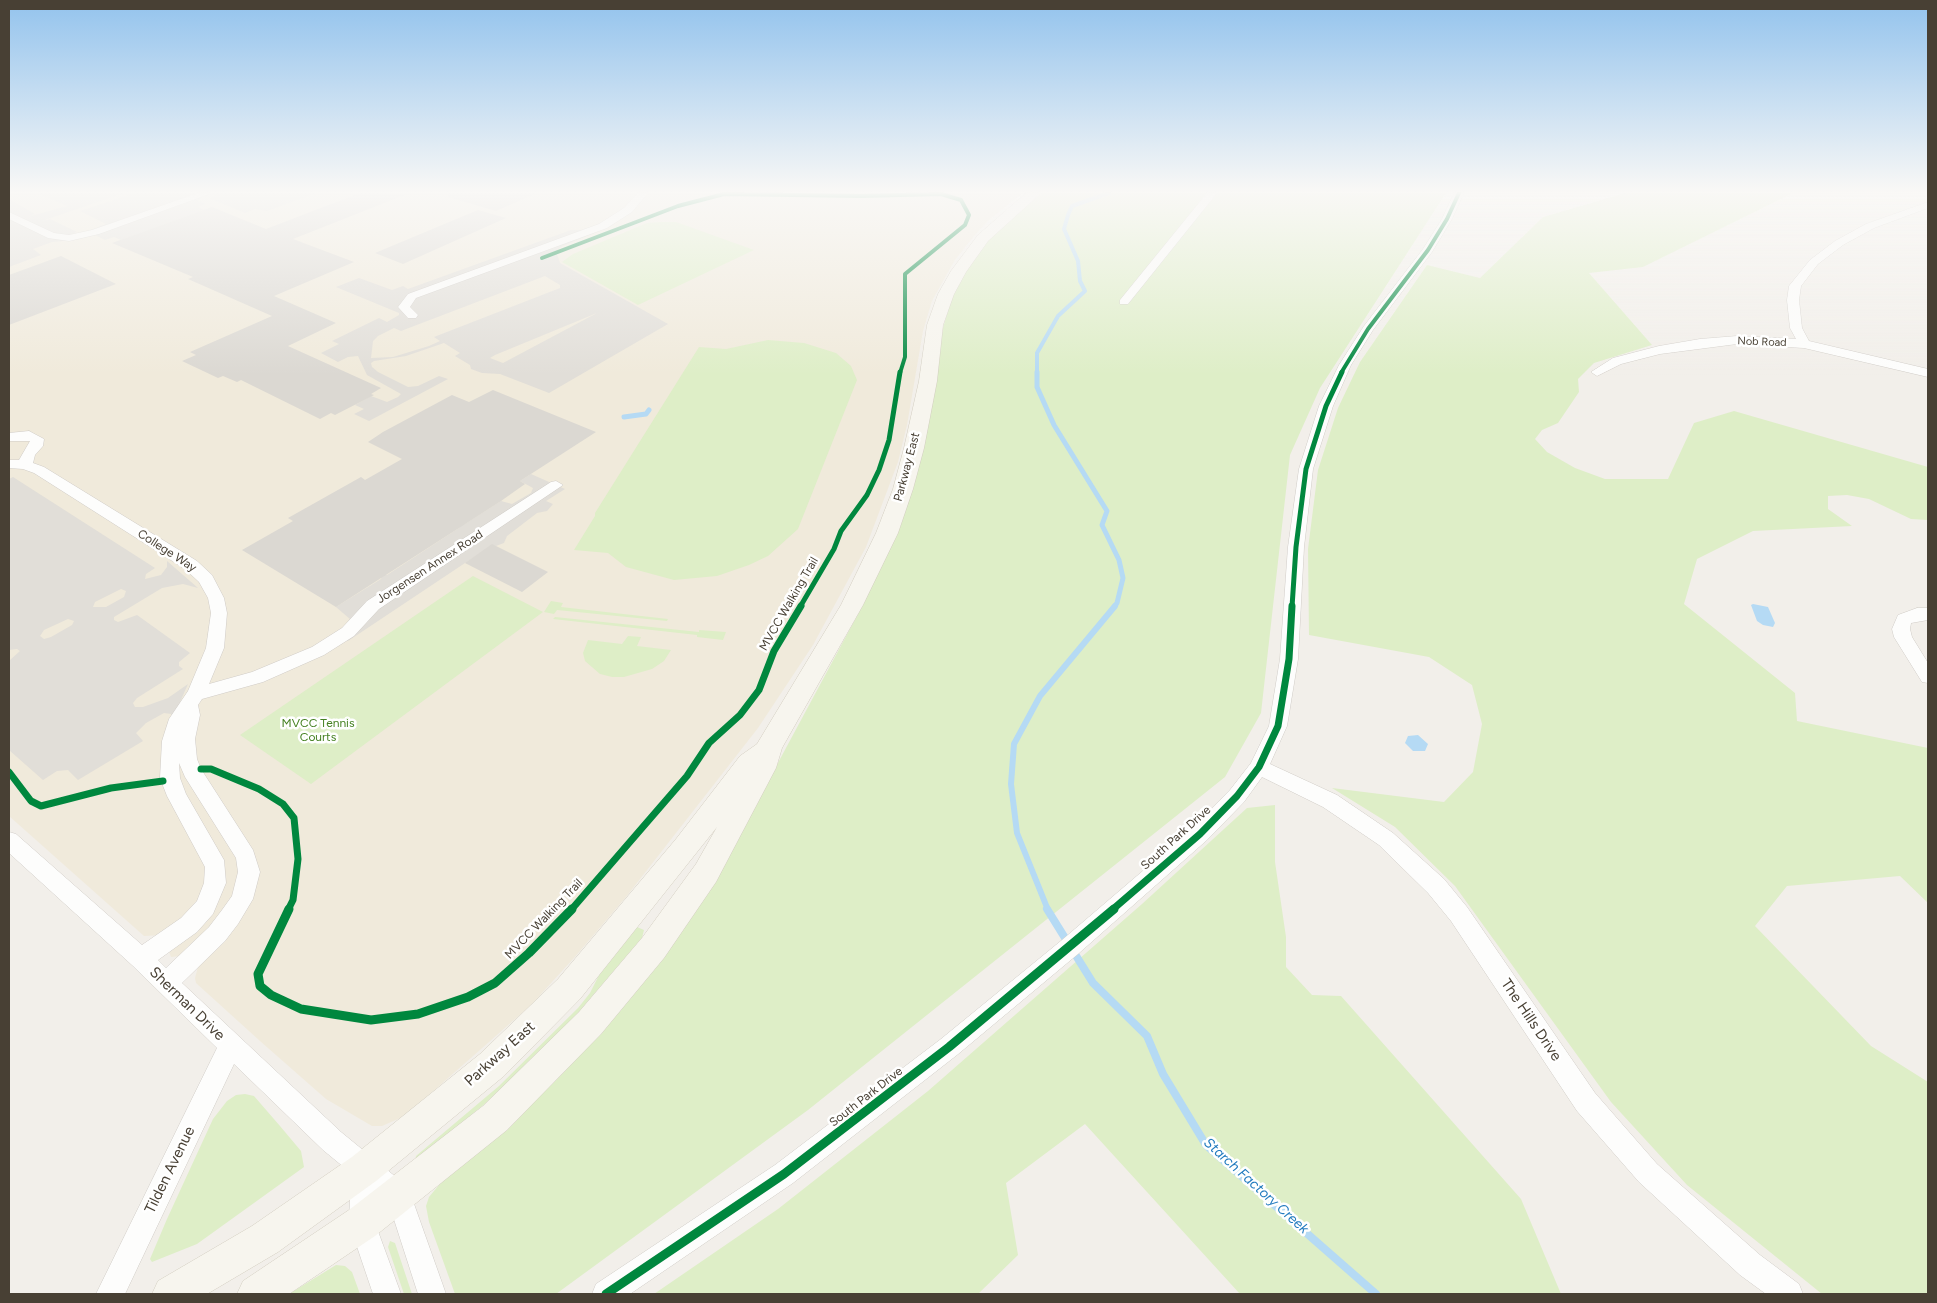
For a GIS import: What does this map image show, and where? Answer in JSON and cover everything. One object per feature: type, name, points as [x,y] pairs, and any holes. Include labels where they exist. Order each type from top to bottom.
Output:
[{"type":"street","points":[[412,315],[404,307],[412,296],[527,254]]},
{"type":"street","name":"Parkway East","points":[[256,1294],[362,1223],[495,1118],[590,1023],[653,948],[706,873],[763,768],[769,747],[852,605],[886,533],[904,489],[914,448],[928,381],[935,324],[946,294],[972,254]]},
{"type":"street","points":[[1124,302],[1163,254]]},
{"type":"street","name":"South Park Drive","points":[[606,1294],[784,1174],[949,1047],[1070,947],[1200,834],[1237,796],[1259,766],[1278,726],[1290,660],[1296,547],[1306,469],[1326,406],[1345,365],[1368,329],[1425,254]]},
{"type":"street","points":[[1804,344],[1796,328],[1793,300],[1795,286],[1814,262],[1825,254]]},
{"type":"street","name":"Nob Road","points":[[1597,372],[1605,366],[1644,353],[1700,343],[1776,341],[1804,344],[1928,373]]},
{"type":"street","points":[[9,437],[29,436],[37,439],[36,446],[17,464]]},
{"type":"street","name":"College Way","points":[[17,464],[39,470],[191,565],[206,579],[216,598],[219,613],[219,630],[209,667],[193,699],[178,718],[169,765],[170,778],[177,796],[214,860],[216,867],[215,883],[204,907],[189,925],[141,959]]},
{"type":"street","name":"Jorgensen Annex Road","points":[[193,699],[258,677],[318,651],[348,632],[373,605],[556,485]]},
{"type":"street","points":[[1928,614],[1917,614],[1904,619],[1900,629],[1928,676]]},
{"type":"street","name":"College Way","points":[[166,983],[217,934],[230,917],[242,898],[249,872],[246,856],[192,772],[187,759],[186,739],[193,699]]},
{"type":"street","name":"Parkway East","points":[[171,1294],[265,1239],[364,1169],[492,1065],[569,989],[686,847],[749,764],[769,747]]},
{"type":"street","name":"The Hills Drive","points":[[1259,766],[1338,807],[1386,839],[1436,886],[1459,914],[1586,1102],[1648,1173],[1750,1265],[1789,1294]]},
{"type":"street","name":"Sherman Drive","points":[[9,840],[141,959],[364,1169],[398,1196]]},
{"type":"street","name":"Tilden Avenue","points":[[110,1294],[231,1045]]},
{"type":"street","points":[[364,1169],[362,1223],[387,1294]]},
{"type":"street","points":[[398,1196],[432,1294]]},
{"type":"shaded area","points":[[9,254],[960,254],[932,301],[923,331],[907,425],[898,462],[866,547],[813,645],[758,728],[626,897],[574,958],[531,1005],[405,1116],[382,1126],[372,1126],[326,1099],[196,983],[195,978],[198,967],[181,956],[171,957],[163,935],[144,936],[9,816]]},
{"type":"shaded area","points":[[9,254],[41,255],[9,267]]},
{"type":"shaded area","points":[[505,254],[557,254],[560,263],[668,324],[549,393],[500,374],[482,373],[471,369],[470,365],[455,356],[460,353],[444,343],[406,356],[374,361],[371,363],[372,367],[378,372],[408,387],[418,386],[439,376],[448,379],[369,421],[354,414],[364,409],[355,405],[371,396],[387,402],[401,394],[367,375],[358,356],[348,357],[338,362],[321,353],[339,344],[332,341],[379,318],[387,322],[399,315],[399,313],[336,287],[359,278],[392,290],[403,286],[408,289]],"holes":[[[545,276],[560,285],[560,288],[434,337],[440,341],[429,346],[393,357],[371,358],[373,341],[378,336],[394,328],[401,331]],[[597,313],[503,363],[490,358]]]},
{"type":"shaded area","points":[[531,474],[565,489],[546,501],[553,504],[547,511],[537,513],[507,536],[504,543],[496,546],[492,545],[348,641],[336,633],[350,619],[336,607],[381,579],[383,573],[387,575],[459,528],[461,523],[465,524],[501,501],[512,504],[531,493],[533,488],[520,481]]},
{"type":"shaded area","points":[[13,477],[155,568],[146,574],[145,579],[161,575],[167,567],[167,561],[198,588],[183,584],[162,588],[114,617],[114,620],[118,622],[137,615],[190,653],[179,662],[179,666],[183,669],[137,698],[133,703],[135,707],[143,707],[168,698],[188,684],[173,718],[171,714],[164,713],[146,723],[136,733],[143,741],[78,780],[68,770],[57,771],[43,780],[9,750],[9,661],[20,651],[17,649],[9,650],[9,479]],"holes":[[[121,589],[126,591],[124,597],[106,607],[93,607],[95,602]],[[68,619],[74,621],[72,625],[51,637],[44,639],[40,636],[44,630]]]},
{"type":"green space","points":[[573,254],[746,254],[638,305],[562,262]]},
{"type":"green space","points":[[978,254],[1407,254],[1320,388],[1290,455],[1261,713],[1225,777],[808,1110],[556,1294],[455,1294],[429,1222],[426,1206],[429,1197],[758,800],[865,601],[951,300],[969,266]]},
{"type":"green space","points":[[1505,254],[1670,254],[1643,267],[1589,273],[1652,345],[1594,363],[1578,379],[1579,392],[1558,423],[1542,430],[1535,439],[1547,452],[1575,468],[1605,479],[1668,479],[1694,423],[1734,411],[1928,467],[1928,520],[1911,519],[1869,499],[1847,495],[1828,496],[1828,509],[1852,526],[1753,531],[1697,559],[1684,604],[1795,693],[1797,721],[1928,748],[1928,903],[1900,876],[1787,886],[1755,926],[1871,1046],[1928,1082],[1928,1294],[1822,1294],[1687,1185],[1611,1102],[1455,886],[1395,827],[1332,788],[1444,802],[1473,772],[1482,724],[1472,685],[1429,657],[1309,635],[1308,549],[1318,470],[1338,408],[1360,362],[1427,265],[1480,278]]},
{"type":"green space","points":[[768,340],[804,343],[836,353],[851,366],[857,380],[798,529],[768,556],[717,576],[674,580],[626,567],[608,553],[574,550],[595,513],[699,347],[726,349]]},
{"type":"green space","name":"MVCC Tennis Courts","points":[[473,576],[543,612],[311,784],[240,735]]},
{"type":"green space","points":[[551,601],[563,603],[561,607],[668,619],[667,621],[557,610],[554,614],[544,612]]},
{"type":"green space","points":[[555,617],[699,632],[699,630],[726,632],[723,640],[697,637],[697,635],[553,619]]},
{"type":"green space","points":[[628,636],[641,637],[637,646],[671,650],[664,661],[652,669],[624,677],[600,674],[585,661],[583,653],[588,640],[622,644]]},
{"type":"green space","points":[[1275,805],[1275,862],[1286,937],[1286,967],[1312,995],[1341,996],[1521,1199],[1561,1294],[1240,1294],[1085,1124],[1006,1183],[1018,1255],[978,1294],[654,1294],[778,1209],[928,1091],[1142,904],[1247,808]]},
{"type":"green space","points":[[637,927],[644,930],[642,938],[578,1013],[503,1089],[415,1161],[416,1156],[499,1086],[578,1008],[590,993],[605,963]]},
{"type":"green space","points":[[236,1095],[254,1096],[301,1151],[304,1167],[197,1244],[152,1262],[150,1259],[167,1219],[213,1119],[227,1101]]},
{"type":"green space","points":[[390,1241],[395,1243],[412,1294],[404,1294],[388,1247]]},
{"type":"green space","points":[[336,1265],[345,1266],[352,1272],[360,1294],[289,1294]]},
{"type":"water","points":[[1751,605],[1768,607],[1775,623],[1773,627],[1763,625],[1757,621]]},
{"type":"water","points":[[1418,735],[1428,744],[1425,751],[1413,751],[1405,743],[1408,736]]},
{"type":"building","points":[[138,254],[332,254],[354,262],[274,296],[336,323],[288,346],[381,388],[371,394],[374,395],[335,415],[331,413],[320,419],[241,380],[237,382],[223,376],[218,378],[182,361],[196,355],[190,352],[272,316],[188,279],[193,277]]},
{"type":"building","points":[[377,254],[426,254],[403,264]]},
{"type":"building","points":[[61,256],[116,284],[9,325],[9,275]]},
{"type":"building","points":[[493,390],[596,432],[520,481],[525,484],[501,501],[336,607],[242,550],[293,521],[288,518],[361,477],[365,480],[402,459],[368,442],[383,432],[452,395],[469,402]]},
{"type":"building","points":[[492,544],[548,572],[522,592],[465,563]]},
{"type":"waterway","name":"Starch Factory Creek","points":[[1075,254],[1078,261],[1080,281],[1085,291],[1058,316],[1037,353],[1037,387],[1054,425],[1107,511],[1102,525],[1119,560],[1123,578],[1117,603],[1114,607]]},
{"type":"waterway","points":[[624,417],[646,414],[649,410]]},
{"type":"waterway","name":"Starch Factory Creek","points":[[1048,910],[1017,833],[1011,784],[1014,744],[1040,696],[1115,606]]},
{"type":"waterway","name":"Starch Factory Creek","points":[[1047,909],[1093,983],[1147,1036],[1163,1074],[1206,1145],[1376,1294]]},
{"type":"cycle path","name":"MVCC Walking Trail","points":[[542,258],[553,254]]},
{"type":"cycle path","name":"MVCC Walking Trail","points":[[201,769],[211,769],[259,789],[283,804],[294,818],[298,859],[293,900],[258,974],[260,986],[271,995],[301,1009],[371,1020],[418,1014],[468,997],[495,983],[565,917],[687,776],[709,743],[740,715],[759,690],[774,651],[834,549],[841,531],[867,495],[879,470],[889,440],[896,405],[899,375],[905,357],[905,274],[928,254]]},
{"type":"cycle path","points":[[606,1294],[784,1174],[949,1047],[1070,947],[1200,834],[1237,796],[1259,767],[1278,726],[1289,659],[1296,547],[1306,469],[1326,406],[1345,365],[1368,329],[1425,254]]},
{"type":"cycle path","points":[[9,772],[31,801],[41,806],[59,803],[111,788],[163,781]]}]
